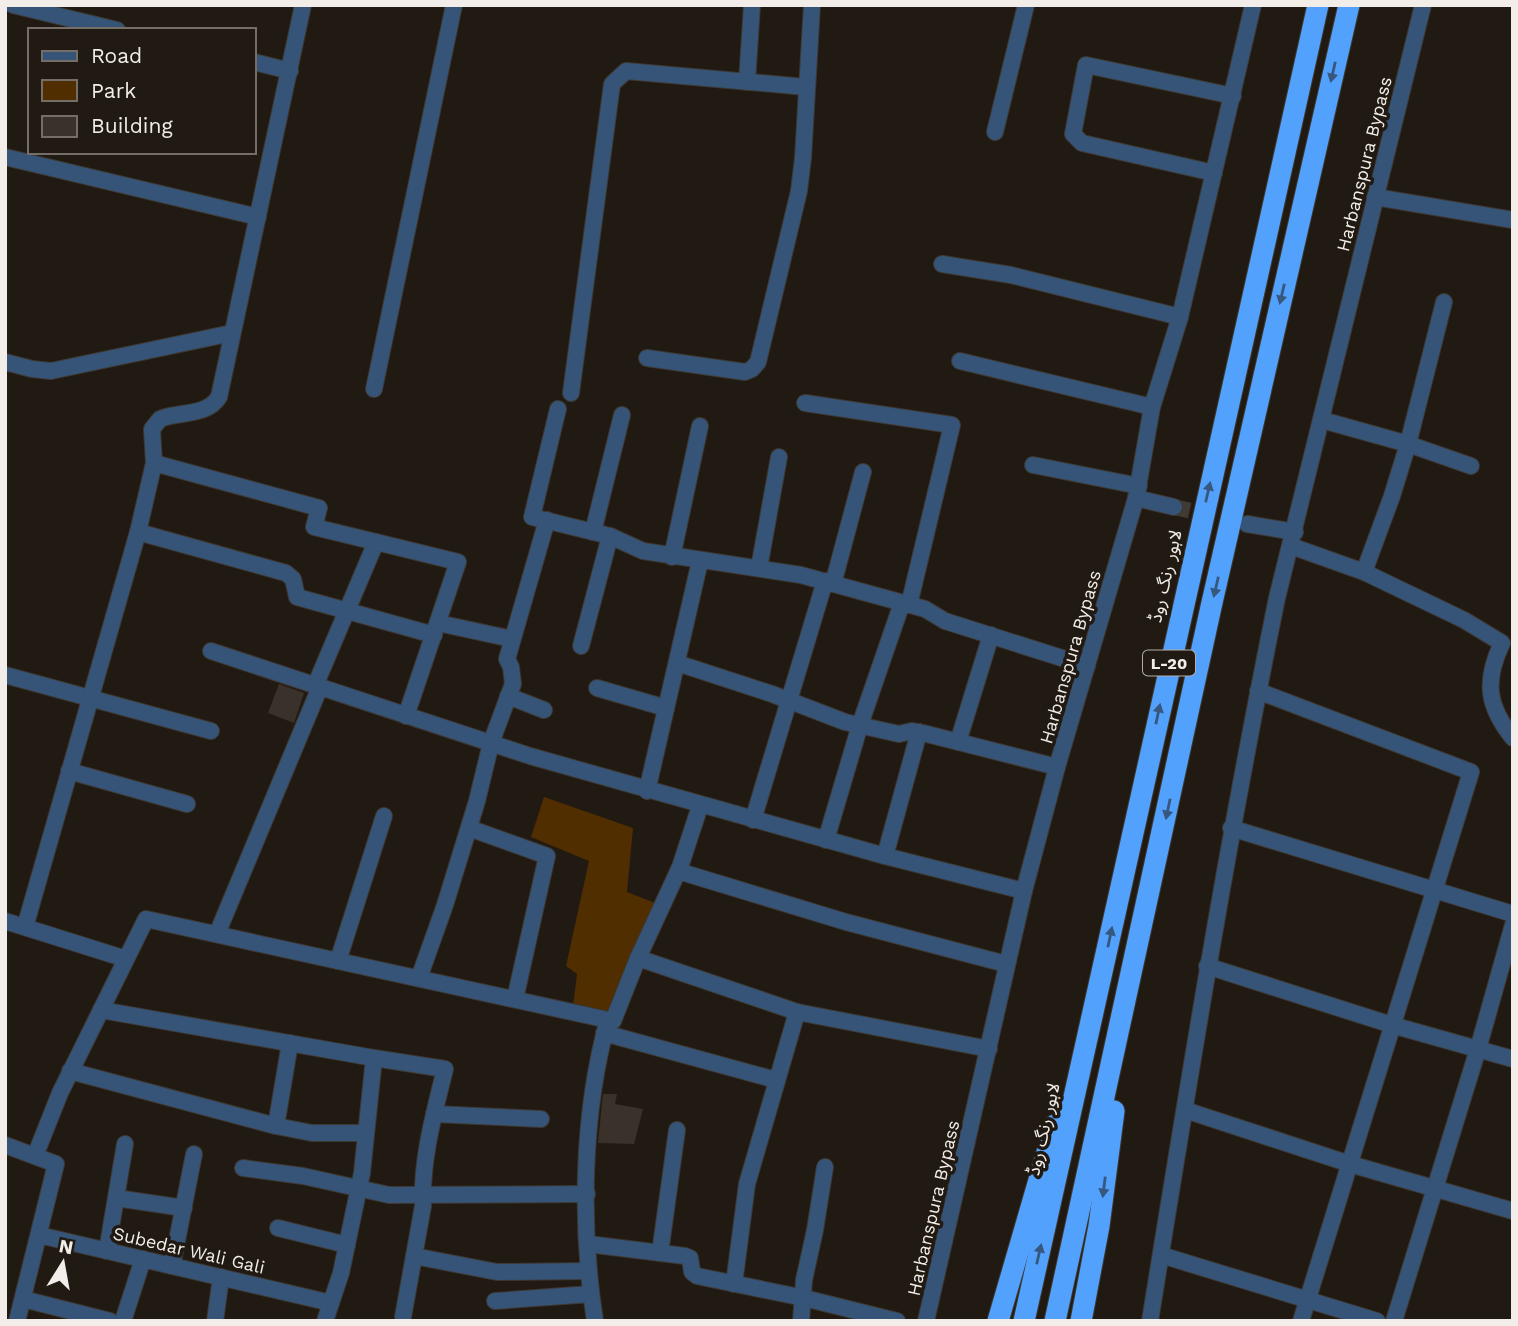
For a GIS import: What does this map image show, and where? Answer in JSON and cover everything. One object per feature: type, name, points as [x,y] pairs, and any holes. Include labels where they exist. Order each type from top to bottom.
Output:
[{"type":"highway","name":"لاہور رنگ روڈ","points":[[1024,1321],[1318,5]]},
{"type":"highway","name":"L-20","points":[[1055,1321],[1214,594],[1349,5]]},
{"type":"highway","points":[[998,1321],[1104,965]]},
{"type":"highway","points":[[1081,1321],[1099,1226],[1132,974]]},
{"type":"street","points":[[13,5],[109,28]]},
{"type":"street","points":[[25,927],[138,532],[154,463],[152,429],[165,416],[201,411],[215,403],[219,397],[303,5]]},
{"type":"street","points":[[374,389],[454,5]]},
{"type":"street","points":[[747,82],[751,5]]},
{"type":"street","points":[[647,358],[745,372],[758,362],[799,191],[812,5]]},
{"type":"street","points":[[995,132],[1026,5]]},
{"type":"street","name":"Harbanspura Bypass","points":[[926,1321],[1024,891],[1057,767],[1138,492],[1152,407],[1180,317],[1253,5]]},
{"type":"street","name":"Harbanspura Bypass","points":[[1150,1321],[1207,966],[1258,691],[1423,5]]},
{"type":"street","points":[[256,62],[290,71]]},
{"type":"street","points":[[1214,173],[1082,143],[1076,139],[1073,134],[1086,65],[1233,96]]},
{"type":"street","points":[[572,393],[612,84],[626,71],[806,88]]},
{"type":"street","points":[[5,158],[258,217]]},
{"type":"street","points":[[1375,197],[1513,220]]},
{"type":"street","points":[[942,264],[1011,275],[1180,317]]},
{"type":"street","points":[[1364,572],[1408,444],[1444,302]]},
{"type":"street","points":[[5,362],[51,371],[232,333]]},
{"type":"street","points":[[960,361],[1152,407]]},
{"type":"street","points":[[805,403],[952,425],[905,604],[860,725],[826,840]]},
{"type":"street","points":[[558,409],[532,517],[610,536],[643,551],[760,568],[829,582],[925,609],[945,621],[1087,666]]},
{"type":"street","points":[[593,532],[622,415]]},
{"type":"street","points":[[1322,419],[1471,466]]},
{"type":"street","points":[[672,557],[700,426]]},
{"type":"street","points":[[760,568],[779,457]]},
{"type":"street","points":[[154,463],[319,508],[314,527],[458,562],[406,716]]},
{"type":"street","points":[[1033,464],[1138,492],[1174,506]]},
{"type":"street","points":[[754,821],[863,472]]},
{"type":"street","points":[[419,978],[446,905],[491,743],[513,684],[507,659],[547,520]]},
{"type":"street","points":[[1247,524],[1293,539],[1507,638],[1495,659],[1491,677],[1492,703],[1499,720],[1513,738]]},
{"type":"street","points":[[138,532],[286,573],[293,579],[297,597],[347,611],[436,629],[512,639]]},
{"type":"street","points":[[581,646],[610,536]]},
{"type":"street","points":[[218,934],[376,542]]},
{"type":"street","points":[[648,790],[700,561]]},
{"type":"street","points":[[958,742],[992,635]]},
{"type":"street","points":[[211,651],[491,743],[700,806],[1024,891]]},
{"type":"street","points":[[677,663],[860,725],[899,734],[919,732],[1057,767]]},
{"type":"street","points":[[5,675],[211,731]]},
{"type":"street","points":[[597,688],[666,708]]},
{"type":"street","points":[[1258,691],[1471,772],[1301,1321]]},
{"type":"street","points":[[508,696],[544,710]]},
{"type":"street","points":[[885,856],[919,732]]},
{"type":"street","points":[[69,771],[187,804]]},
{"type":"street","points":[[595,1321],[588,1244],[589,1115],[606,1026],[613,1021],[638,958],[678,871],[700,806]]},
{"type":"street","points":[[338,961],[384,816]]},
{"type":"street","points":[[469,828],[547,856],[515,999]]},
{"type":"street","points":[[1231,828],[1513,914]]},
{"type":"street","points":[[678,871],[846,922],[1006,964]]},
{"type":"street","points":[[35,1156],[70,1071],[146,919],[515,999],[776,1080]]},
{"type":"street","points":[[5,921],[126,959]]},
{"type":"street","points":[[1394,1321],[1478,1049],[1513,925]]},
{"type":"street","points":[[638,958],[797,1012],[989,1049]]},
{"type":"street","points":[[1207,966],[1392,1025],[1513,1059]]},
{"type":"street","points":[[101,1010],[445,1069],[434,1114],[422,1195],[423,1206],[403,1317]]},
{"type":"street","points":[[734,1283],[747,1184],[797,1012]]},
{"type":"street","points":[[276,1126],[290,1044]]},
{"type":"street","points":[[325,1321],[341,1273],[359,1188],[374,1058]]},
{"type":"street","points":[[70,1071],[276,1126],[312,1133],[366,1133]]},
{"type":"street","points":[[1185,1110],[1350,1164],[1513,1211]]},
{"type":"street","points":[[434,1114],[541,1119]]},
{"type":"street","points":[[660,1253],[677,1130]]},
{"type":"street","points":[[107,1251],[125,1144]]},
{"type":"street","points":[[5,1145],[56,1164],[17,1321]]},
{"type":"street","points":[[172,1266],[194,1154]]},
{"type":"street","points":[[800,1321],[804,1280],[825,1167]]},
{"type":"street","points":[[243,1168],[303,1176],[389,1195],[587,1194]]},
{"type":"street","points":[[116,1198],[184,1208]]},
{"type":"street","points":[[278,1228],[347,1245]]},
{"type":"street","name":"Subedar Wali Gali","points":[[38,1235],[331,1303]]},
{"type":"street","points":[[588,1244],[690,1258],[692,1272],[697,1276],[897,1321]]},
{"type":"street","points":[[1161,1255],[1377,1321]]},
{"type":"street","points":[[414,1256],[498,1272],[589,1270]]},
{"type":"street","points":[[123,1321],[143,1259]]},
{"type":"street","points":[[215,1321],[221,1277]]},
{"type":"street","points":[[495,1301],[591,1294]]},
{"type":"street","points":[[23,1299],[110,1321]]},
{"type":"green space","points":[[544,797],[633,828],[627,892],[655,903],[607,1012],[573,1006],[577,974],[566,966],[589,861],[531,837]]},
{"type":"building","points":[[279,684],[304,693],[294,723],[268,713]]},
{"type":"building","points":[[603,1094],[617,1094],[615,1104],[643,1109],[634,1144],[598,1143]]},
{"type":"tunnel","points":[[1174,507],[1241,522]]}]
